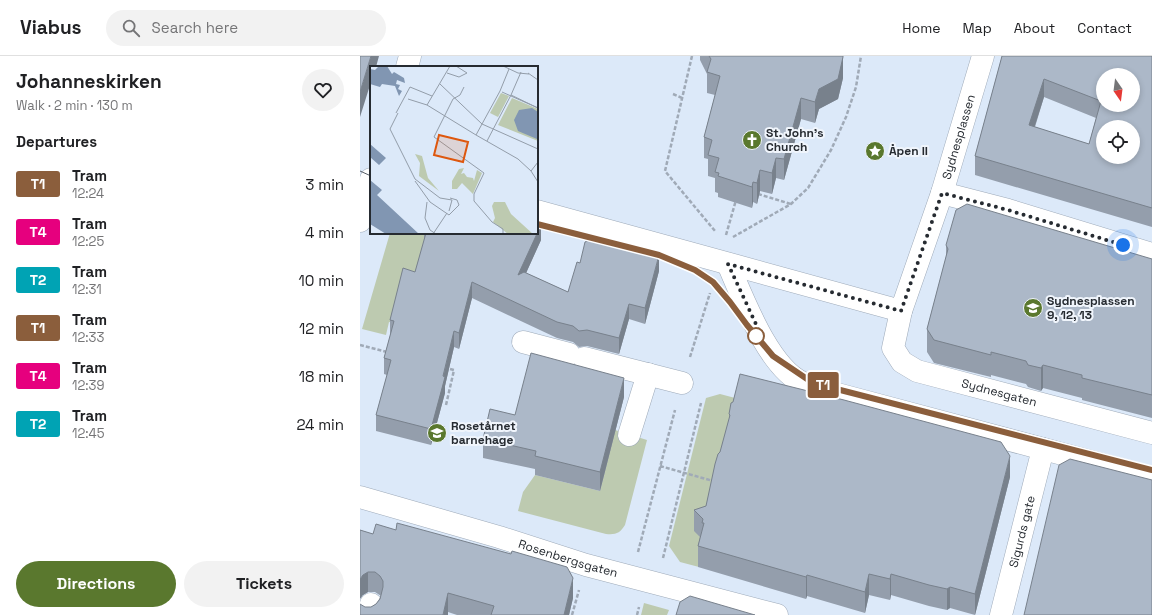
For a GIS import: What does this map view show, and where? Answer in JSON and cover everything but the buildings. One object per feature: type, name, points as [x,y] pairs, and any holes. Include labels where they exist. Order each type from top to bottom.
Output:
[{"type":"street","points":[[407,66],[410,56]]},
{"type":"street","name":"Sydnesplassen","points":[[901,311],[942,193],[983,56]]},
{"type":"street","points":[[360,221],[370,183]]},
{"type":"street","points":[[942,193],[1008,210],[1152,254]]},
{"type":"street","points":[[538,211],[723,256],[901,311]]},
{"type":"street","points":[[723,256],[762,337],[787,372],[802,383],[826,391],[1152,478]]},
{"type":"street","name":"Sydnesgaten","points":[[901,311],[893,348],[902,362],[917,371],[1152,432]]},
{"type":"street","points":[[523,342],[682,383]]},
{"type":"street","points":[[629,435],[648,374]]},
{"type":"street","name":"Sigurds gate","points":[[1001,615],[1043,449]]},
{"type":"street","name":"Rosenbergsgaten","points":[[360,497],[499,537],[594,567],[777,615]]},
{"type":"path","points":[[692,56],[665,171],[723,256]]},
{"type":"path","points":[[723,256],[791,204],[808,188],[831,150],[846,117],[856,87],[861,56]]},
{"type":"path","points":[[673,94],[682,98]]},
{"type":"path","points":[[755,193],[791,204]]},
{"type":"path","points":[[682,383],[723,256],[736,200]]},
{"type":"path","points":[[360,345],[389,353]]},
{"type":"path","points":[[439,367],[454,370],[446,405]]},
{"type":"path","points":[[666,547],[702,396]]},
{"type":"path","points":[[641,542],[669,434]]},
{"type":"path","points":[[660,466],[716,482]]},
{"type":"path","points":[[572,615],[578,594]]},
{"type":"path","points":[[637,615],[638,610]]},
{"type":"green space","points":[[390,234],[426,234],[429,239],[399,324],[389,322],[386,335],[362,329]]},
{"type":"green space","points":[[720,394],[739,399],[699,567],[680,562],[669,546],[706,398]]},
{"type":"green space","points":[[615,430],[647,440],[625,525],[619,532],[615,534],[606,534],[518,511],[523,492],[535,475],[600,491]]},
{"type":"green space","points":[[644,603],[669,610],[667,615],[641,615]]},
{"type":"tram line","points":[[360,171],[370,176]]},
{"type":"tram line","points":[[538,223],[659,255],[695,270],[713,282],[773,356],[813,383],[1152,470]]},
{"type":"tram line","name":"T1","points":[[538,224],[659,255],[695,270],[713,282],[773,356],[813,383],[1152,470]]},
{"type":"place","name":"St. John's Church","points":[[752,140]]},
{"type":"place","name":"Åpen II","points":[[875,151]]},
{"type":"place","name":"Sydnesplassen 9, 12, 13","points":[[1033,308]]},
{"type":"place","name":"Rosetårnet barnehage","points":[[437,433]]},
{"type":"route","points":[[756,336],[762,337],[728,264],[901,311],[942,193],[1008,210],[1123,245]]}]
